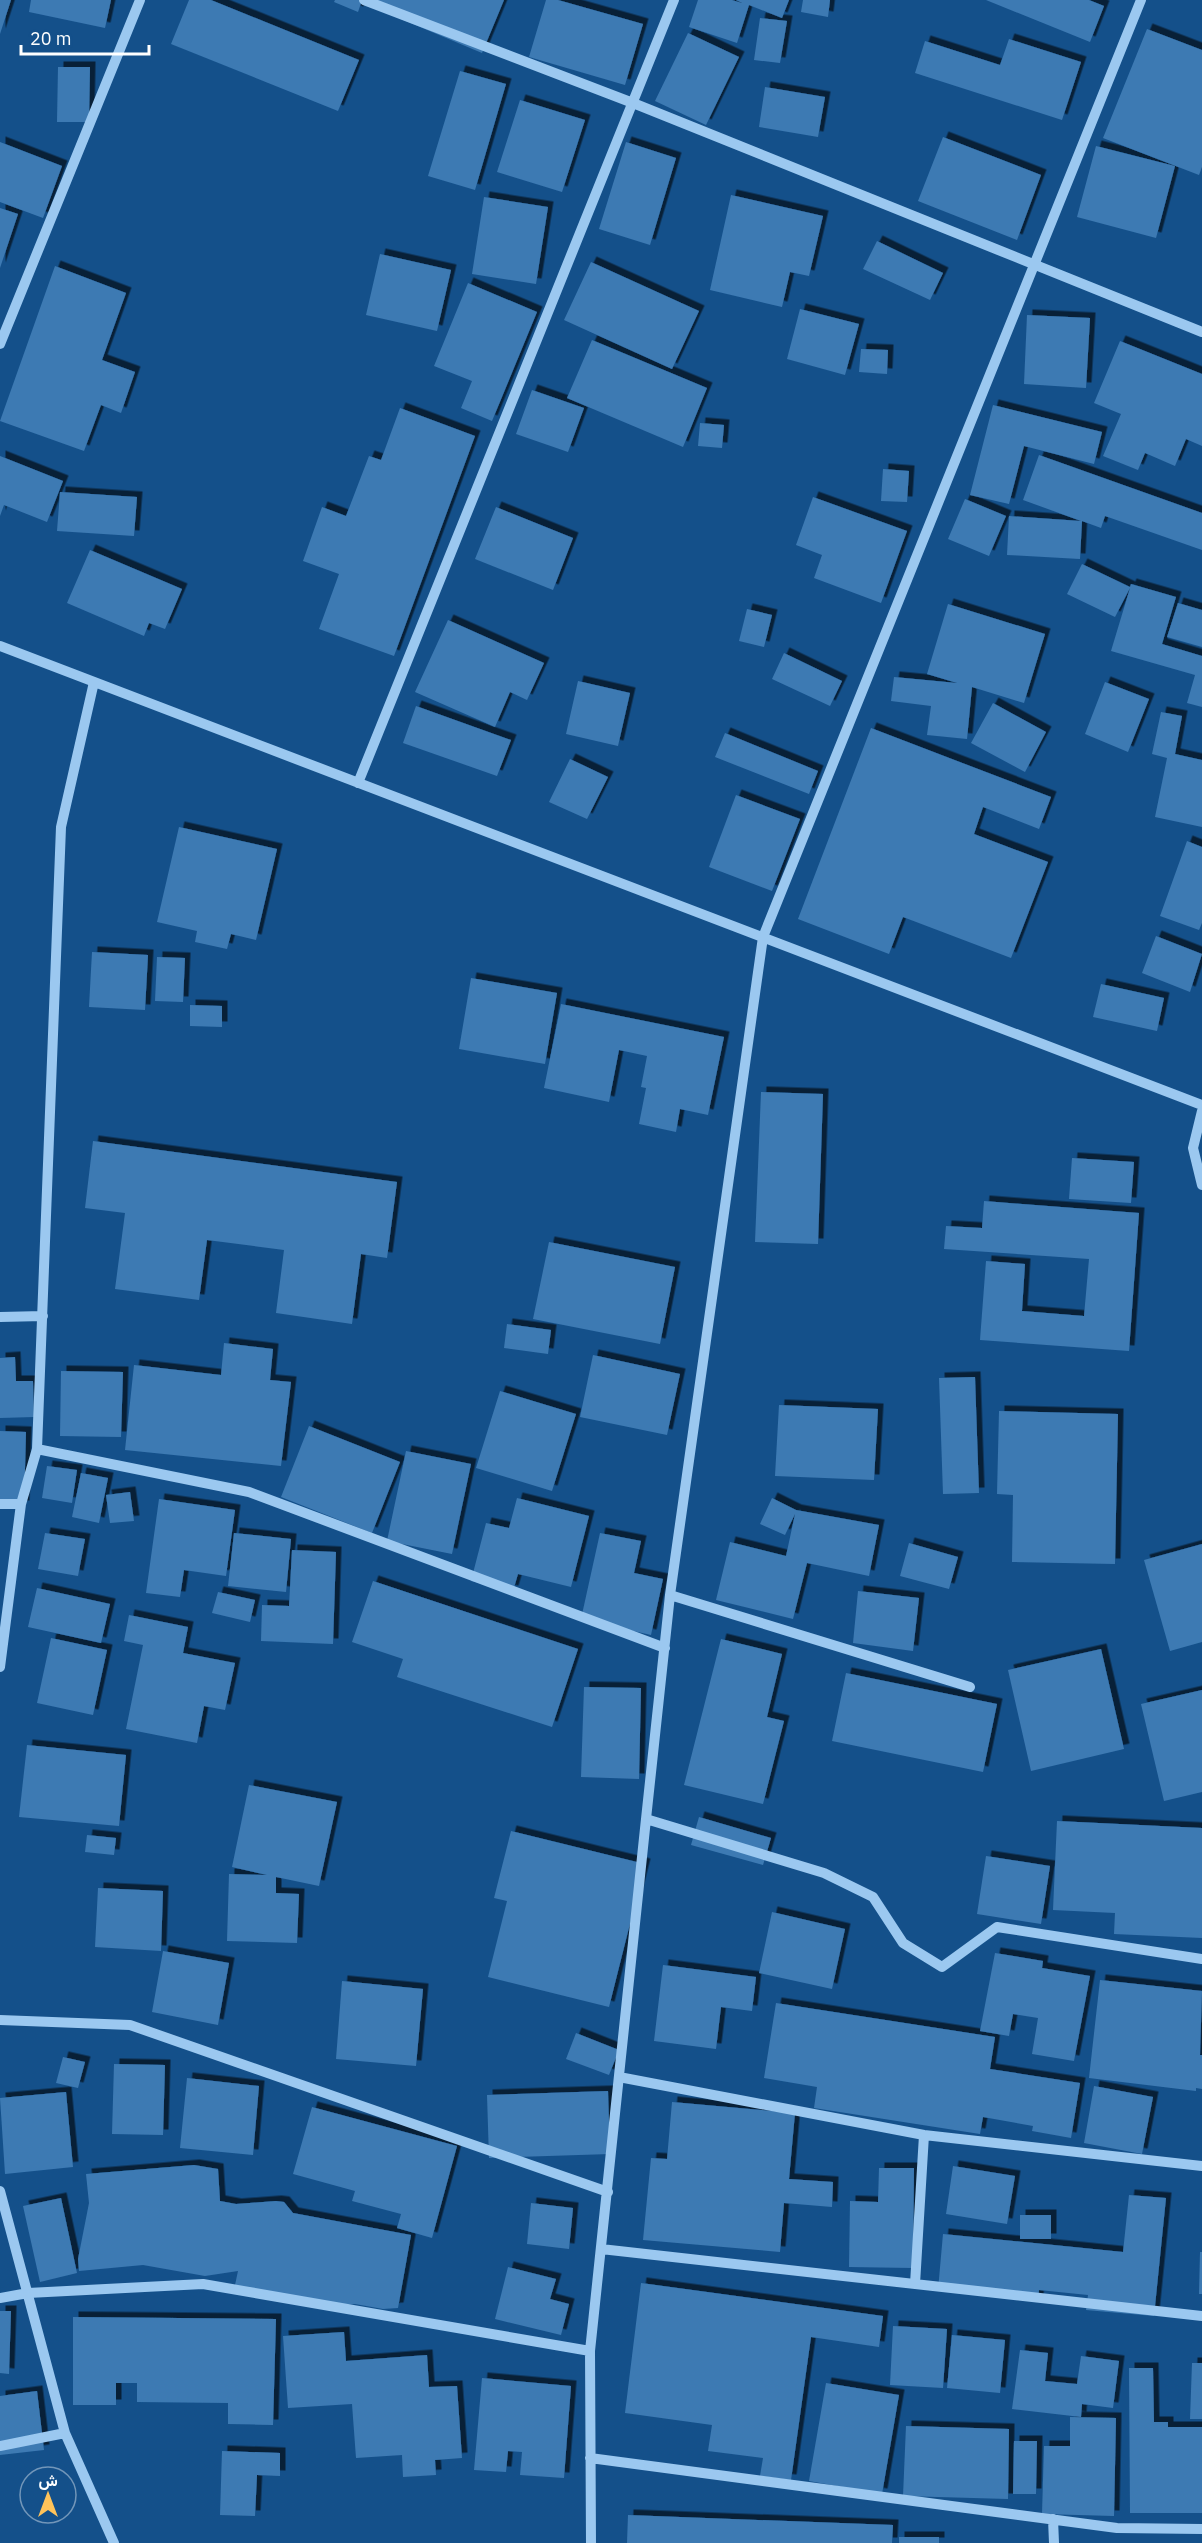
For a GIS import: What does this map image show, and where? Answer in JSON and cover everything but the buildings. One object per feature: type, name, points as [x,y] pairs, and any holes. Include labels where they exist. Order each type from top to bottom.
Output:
[{"type":"street","points":[[0,344],[140,0]]},
{"type":"street","points":[[364,0],[633,103],[1202,332]]},
{"type":"street","points":[[358,783],[674,0]]},
{"type":"street","points":[[591,2543],[590,2351],[664,1648],[763,937],[1141,0]]},
{"type":"street","points":[[0,646],[1202,1105]]},
{"type":"street","points":[[0,1667],[21,1504],[37,1449],[61,827],[94,682]]},
{"type":"street","points":[[1202,1111],[1193,1148],[1202,1185]]},
{"type":"street","points":[[0,1317],[43,1316]]},
{"type":"street","points":[[37,1449],[249,1492],[664,1648]]},
{"type":"street","points":[[0,1504],[21,1504]]},
{"type":"street","points":[[670,1595],[969,1687]]},
{"type":"street","points":[[646,1819],[824,1873],[873,1897],[903,1943],[942,1967],[998,1927],[1202,1959]]},
{"type":"street","points":[[0,2020],[130,2025],[608,2192]]},
{"type":"street","points":[[620,2077],[924,2135],[1202,2166]]},
{"type":"street","points":[[915,2284],[924,2135]]},
{"type":"street","points":[[0,2191],[65,2433],[114,2543]]},
{"type":"street","points":[[601,2249],[1202,2316]]},
{"type":"street","points":[[0,2298],[28,2293],[203,2284],[590,2351]]},
{"type":"street","points":[[0,2446],[65,2433]]},
{"type":"street","points":[[590,2458],[1117,2528],[1202,2529]]},
{"type":"street","points":[[1053,2519],[1054,2543]]}]
